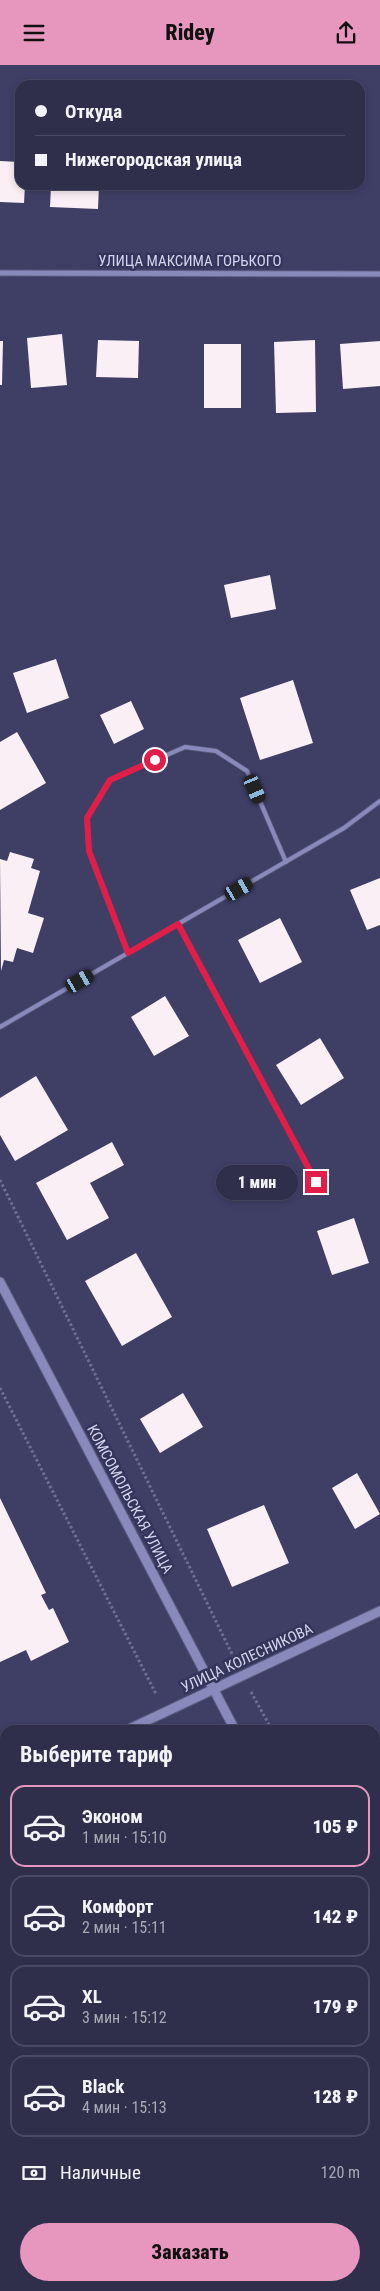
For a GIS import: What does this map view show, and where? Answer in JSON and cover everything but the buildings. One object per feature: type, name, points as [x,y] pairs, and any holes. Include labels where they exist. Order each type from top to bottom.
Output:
[{"type":"street","name":"УЛИЦА МАКСИМА ГОРЬКОГО","points":[[0,273],[380,274]]},
{"type":"street","name":"КОМСОМОЛЬСКАЯ УЛИЦА","points":[[0,1282],[232,1725]]},
{"type":"street","name":"УЛИЦА КОЛЕСНИКОВА","points":[[137,1725],[380,1611]]},
{"type":"lane","points":[[128,953],[89,851],[87,818],[110,780],[185,747],[216,751],[247,771],[286,862]]},
{"type":"lane","points":[[0,1027],[344,828],[380,801]]},
{"type":"lane","points":[[178,924],[316,1182],[327,1175]]},
{"type":"path","points":[[0,1180],[242,1676],[269,1725]]},
{"type":"path","points":[[0,1388],[165,1712]]},
{"type":"route","points":[[155,760],[110,780],[87,818],[89,851],[95,868],[128,953],[178,924],[316,1182]]}]
